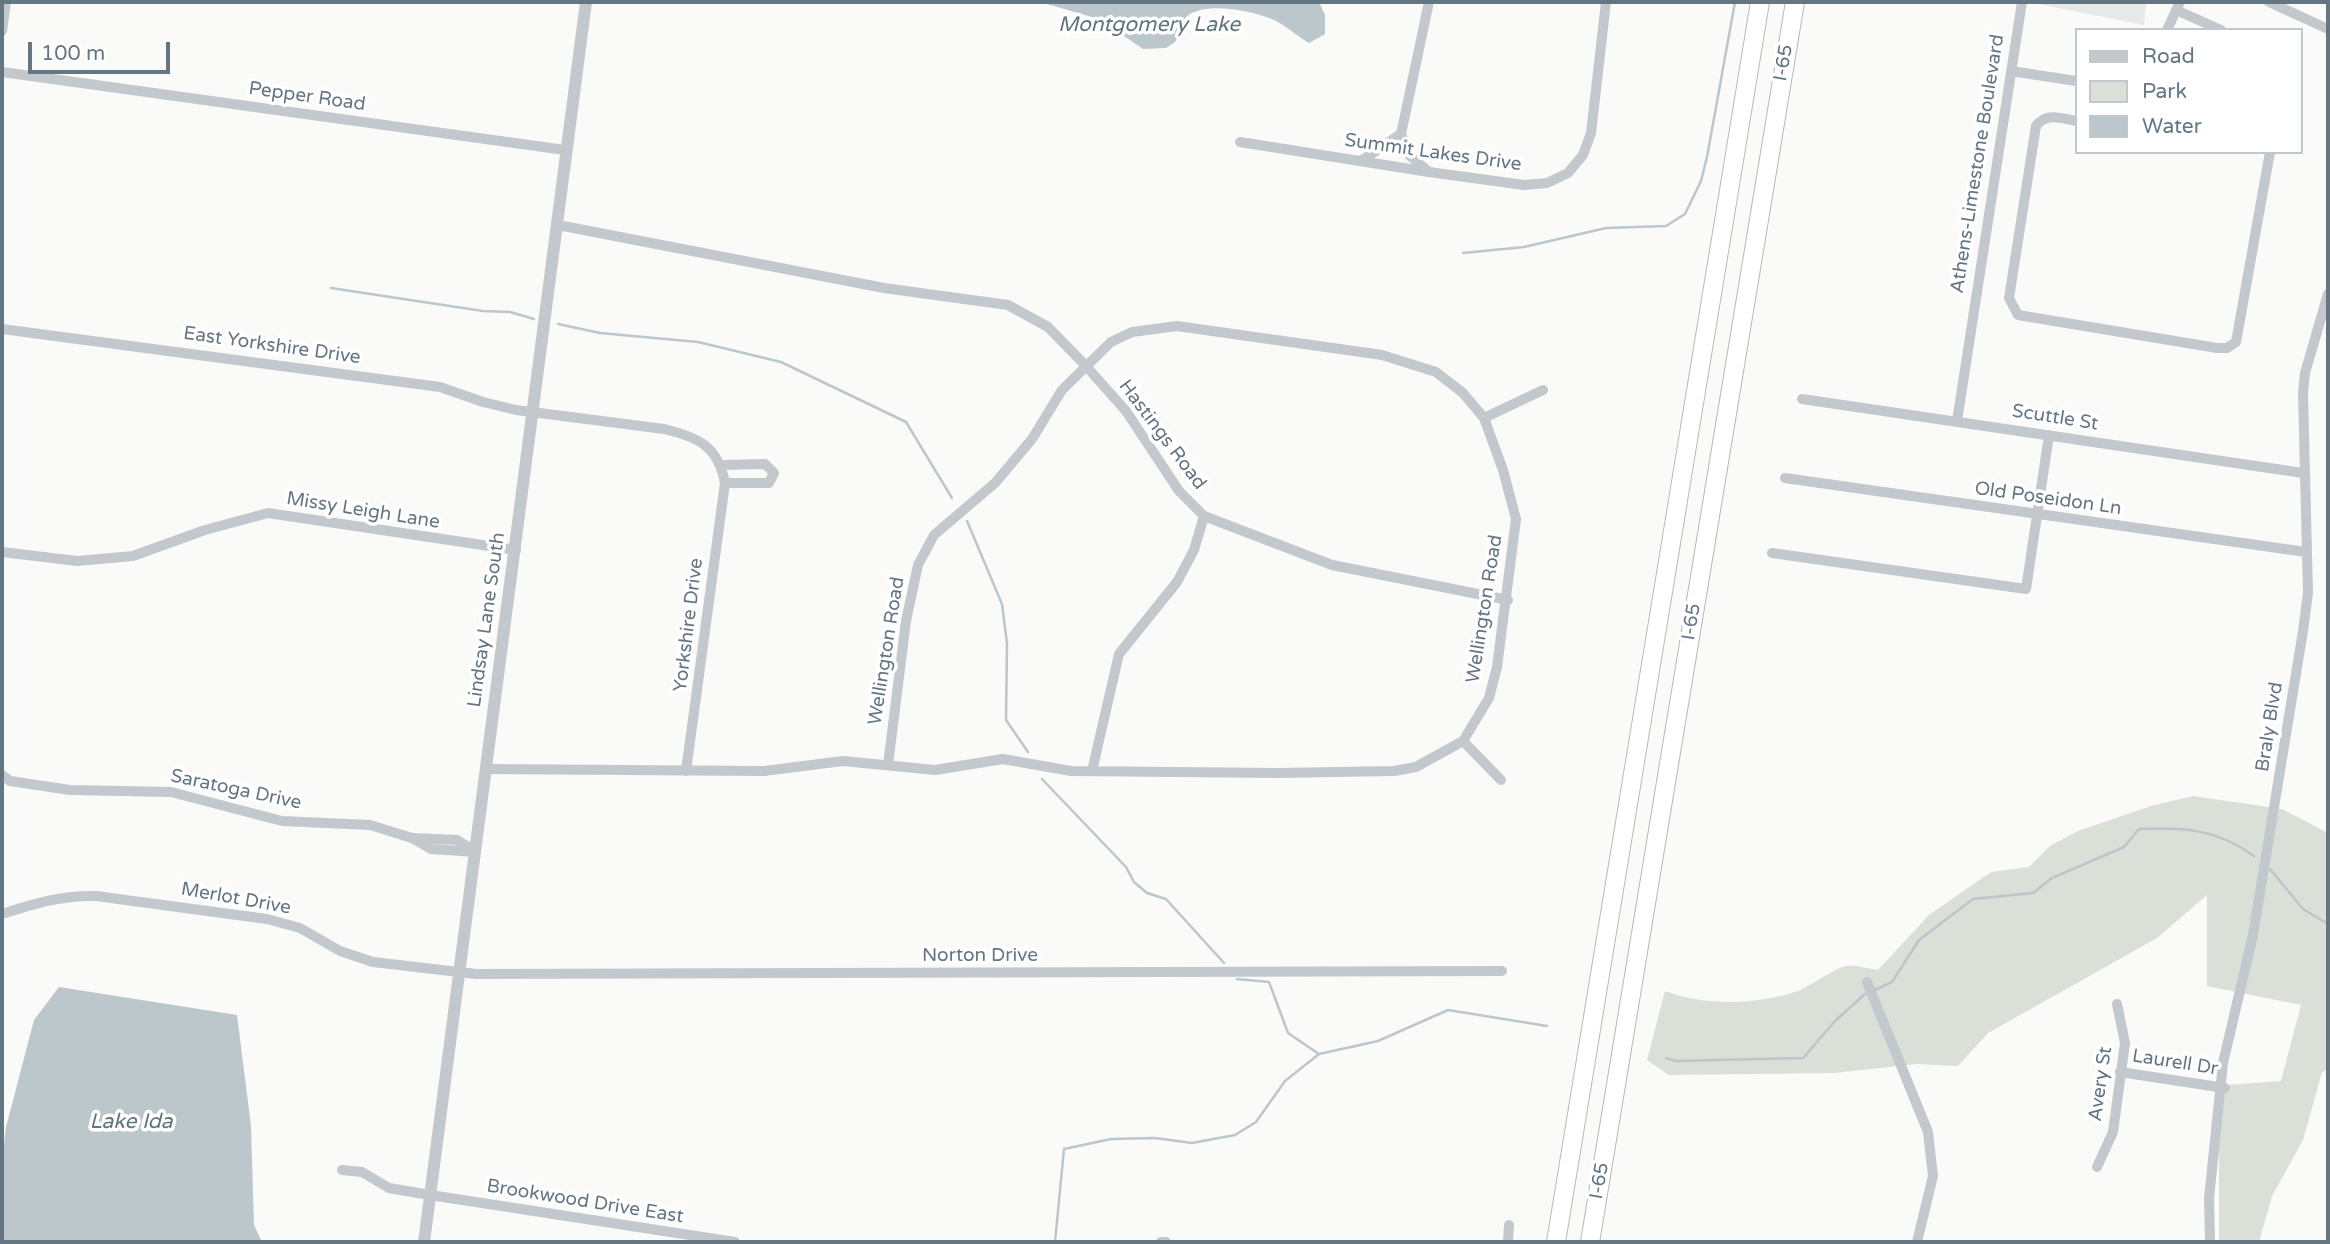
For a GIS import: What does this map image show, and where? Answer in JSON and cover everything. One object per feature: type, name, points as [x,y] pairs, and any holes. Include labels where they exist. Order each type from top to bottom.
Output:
[{"type":"highway","points":[[1556,1242],[1760,2]]},
{"type":"highway","name":"I-65","points":[[1590,1242],[1795,2]]},
{"type":"street","points":[[2,31],[6,2]]},
{"type":"street","name":"Lindsay Lane South","points":[[424,1242],[586,2]]},
{"type":"street","points":[[1429,2],[1401,134],[1409,155],[1429,172]]},
{"type":"street","name":"Summit Lakes Drive","points":[[1240,142],[1524,185],[1547,183],[1568,173],[1583,155],[1591,133],[1606,2]]},
{"type":"street","name":"Athens-Limestone Boulevard","points":[[1957,421],[2022,2]]},
{"type":"street","points":[[2269,2],[2328,29]]},
{"type":"street","points":[[2168,28],[2178,6],[2217,28]]},
{"type":"street","points":[[2011,71],[2074,80]]},
{"type":"street","name":"Pepper Road","points":[[2,72],[565,150]]},
{"type":"street","points":[[2074,121],[2050,116],[2041,119],[2036,126],[2009,298],[2018,315],[2227,348],[2236,342],[2269,154]]},
{"type":"street","points":[[1361,161],[1401,134]]},
{"type":"street","name":"Hastings Road","points":[[558,225],[884,288],[997,302],[1029,314],[1048,327],[1126,411],[1179,491],[1205,516],[1332,565],[1508,600]]},
{"type":"street","name":"Braly Blvd","points":[[2210,1242],[2208,1198],[2223,1088],[2223,1063],[2253,935],[2308,593],[2303,393],[2305,373],[2328,294]]},
{"type":"street","name":"Wellington Road","points":[[486,769],[798,769],[844,761],[935,770],[1003,759],[1048,768],[1092,771],[1394,771],[1416,767],[1463,741],[1489,698],[1508,600],[1516,519],[1503,470],[1484,418],[1463,393],[1436,372],[1382,355],[1177,326],[1132,332],[1111,342],[1062,390],[1032,439],[1003,474],[934,536],[918,565],[906,621],[888,765]]},
{"type":"street","name":"East Yorkshire Drive","points":[[2,329],[440,387],[483,402],[534,412]]},
{"type":"street","points":[[1484,418],[1543,390]]},
{"type":"street","name":"Scuttle St","points":[[1802,399],[2303,473]]},
{"type":"street","points":[[534,412],[686,435],[706,445],[722,465],[765,464],[774,473],[769,483],[725,483]]},
{"type":"street","points":[[1772,553],[2025,589],[2049,435]]},
{"type":"street","name":"Yorkshire Drive","points":[[686,771],[725,483],[722,465]]},
{"type":"street","name":"Old Poseidon Ln","points":[[1785,478],[2306,552]]},
{"type":"street","name":"Missy Leigh Lane","points":[[2,552],[77,561],[132,556],[205,530],[268,513],[516,550]]},
{"type":"street","points":[[1092,771],[1119,654],[1177,582],[1194,550],[1205,516]]},
{"type":"street","points":[[1463,741],[1501,780]]},
{"type":"street","name":"Saratoga Drive","points":[[4,780],[70,790],[171,792],[282,821],[370,825],[412,838],[431,849],[476,852]]},
{"type":"street","name":"Merlot Drive","points":[[2,914],[39,902],[73,896],[96,896],[267,919],[300,928],[341,951],[373,962],[459,973]]},
{"type":"street","name":"Norton Drive","points":[[459,973],[551,976],[1502,971]]},
{"type":"street","points":[[1867,982],[1928,1132],[1933,1176],[1917,1242]]},
{"type":"street","name":"Avery St","points":[[2097,1167],[2113,1132],[2125,1043],[2117,1004]]},
{"type":"street","name":"Laurell Dr","points":[[2120,1072],[2223,1088]]},
{"type":"street","name":"Brookwood Drive East","points":[[342,1170],[362,1172],[389,1188],[735,1242]]},
{"type":"street","points":[[1508,1242],[1509,1224]]},
{"type":"shaded area","points":[[2028,2],[2146,2],[2144,25]]},
{"type":"green space","points":[[2193,796],[2282,809],[2328,833],[2328,1069],[2322,1072],[2303,1140],[2272,1196],[2259,1242],[2219,1242],[2219,1132],[2226,1085],[2281,1081],[2301,1005],[2207,986],[2207,895],[2157,938],[1988,1033],[1958,1066],[1917,1064],[1834,1073],[1669,1075],[1647,1060],[1665,991],[1697,999],[1749,1001],[1798,991],[1846,966],[1878,970],[1929,915],[1991,872],[2029,867],[2050,846],[2078,831],[2151,806]]},
{"type":"water","name":"Montgomery Lake","points":[[1020,2],[1319,2],[1325,15],[1325,34],[1309,43],[1272,19],[1220,8],[1199,10],[1187,16],[1175,42],[1166,48],[1143,49],[1099,19],[1047,4]]},
{"type":"water","name":"Lake Ida","points":[[59,987],[237,1015],[251,1126],[254,1225],[262,1242],[2,1242],[2,1162],[6,1127],[34,1020]]},
{"type":"waterway","points":[[1463,253],[1524,247],[1606,228],[1666,226],[1685,214],[1701,181],[1707,157],[1735,2]]},
{"type":"waterway","points":[[331,288],[483,311],[510,312],[534,319]]},
{"type":"waterway","points":[[558,324],[600,333],[698,342],[781,362],[906,422],[952,498]]},
{"type":"waterway","points":[[967,521],[1002,604],[1007,643],[1006,720],[1028,752]]},
{"type":"waterway","points":[[1042,779],[1126,867],[1134,882],[1147,893],[1166,899],[1224,963]]},
{"type":"waterway","points":[[1875,990],[1892,982],[1919,940],[1973,899],[2033,893],[2052,878],[2124,847],[2139,829],[2185,830],[2213,835],[2254,856]]},
{"type":"waterway","points":[[2270,869],[2303,909],[2328,924]]},
{"type":"waterway","points":[[1237,979],[1269,982],[1288,1033],[1319,1054]]},
{"type":"waterway","points":[[1666,1058],[1675,1061],[1803,1058],[1835,1021],[1865,994]]},
{"type":"waterway","points":[[1055,1242],[1064,1149],[1111,1139],[1155,1138],[1192,1143],[1235,1135],[1256,1122],[1285,1081],[1319,1054],[1378,1041],[1448,1010],[1547,1026]]}]
